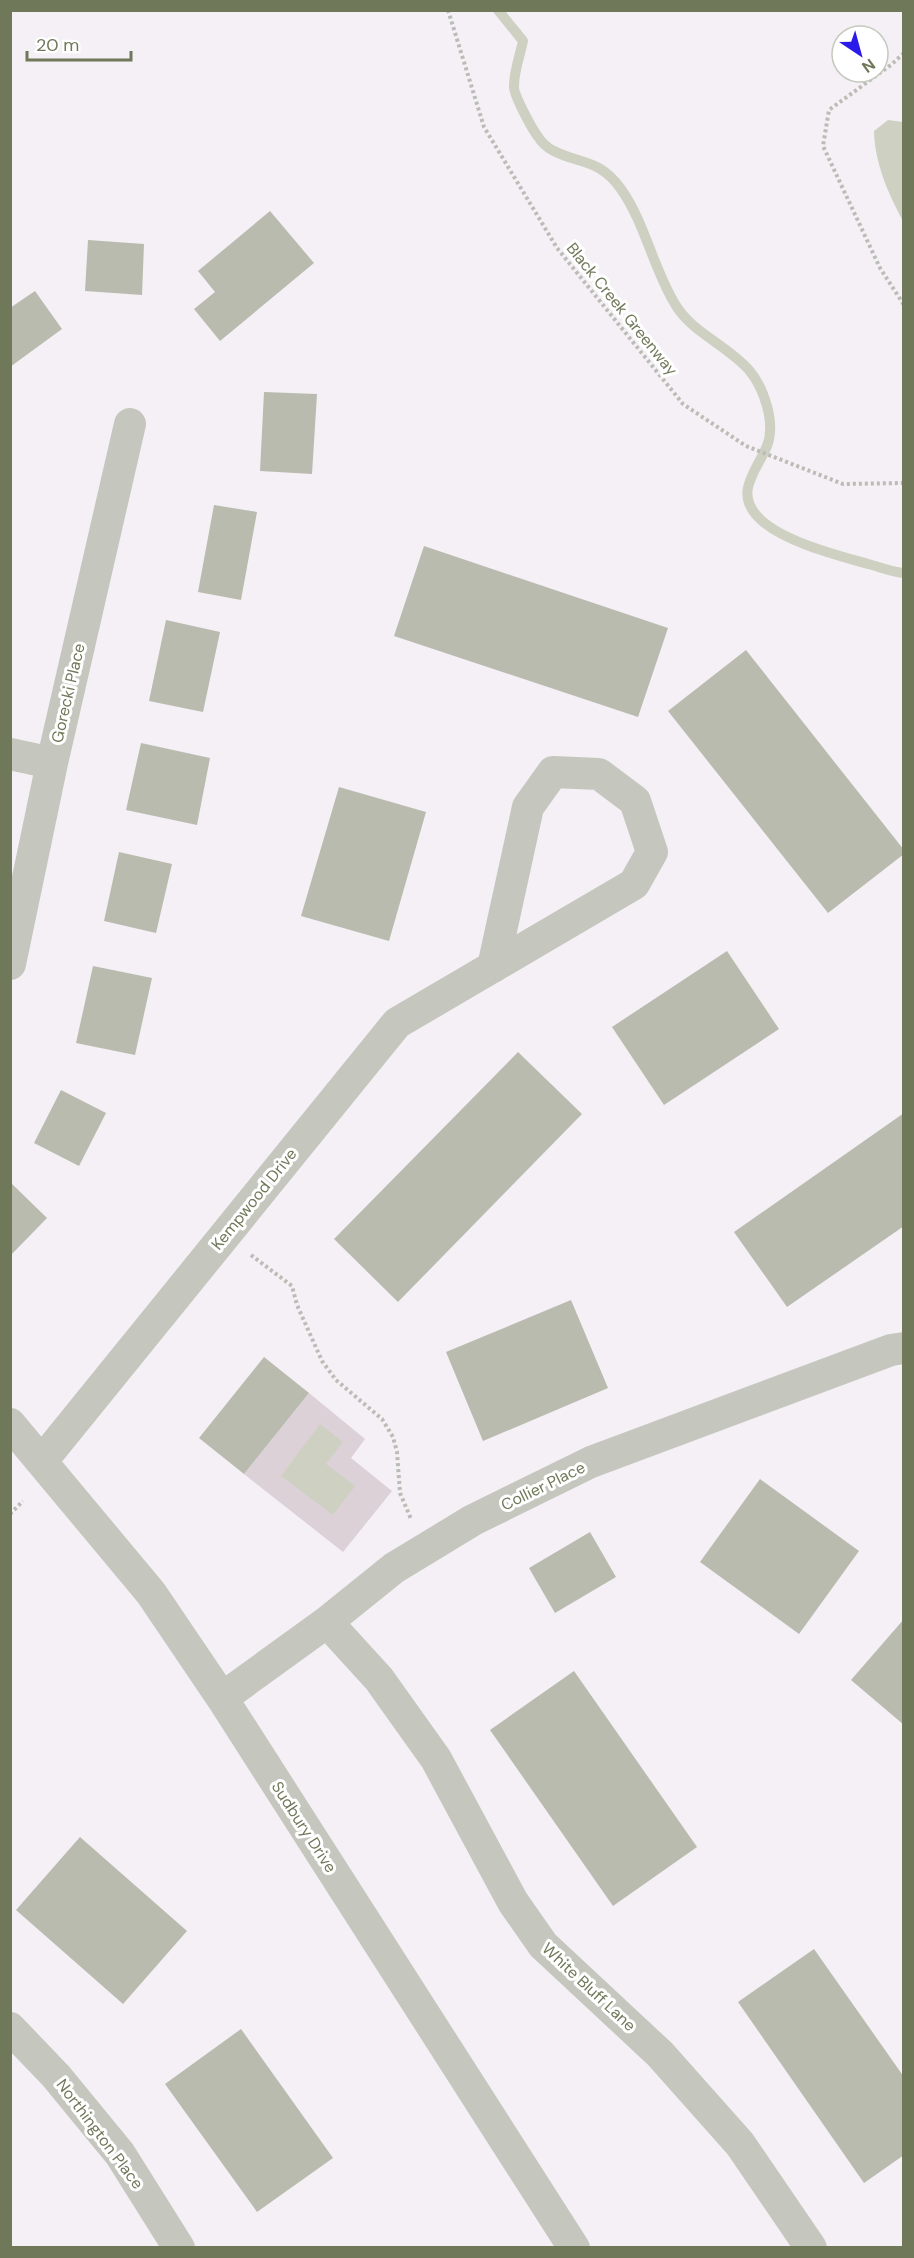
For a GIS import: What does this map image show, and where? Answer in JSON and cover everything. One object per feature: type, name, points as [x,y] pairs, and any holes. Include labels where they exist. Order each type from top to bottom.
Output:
[{"type":"street","name":"Gorecki Place","points":[[10,964],[52,763],[130,424]]},
{"type":"street","points":[[10,754],[52,763]]},
{"type":"street","name":"Kempwood Drive","points":[[42,1461],[397,1023],[493,967],[634,884],[652,852],[635,801],[599,774],[553,772],[528,807],[493,967]]},
{"type":"street","name":"Collier Place","points":[[222,1698],[327,1622],[394,1568],[473,1520],[591,1462],[880,1354],[903,1348]]},
{"type":"street","name":"Sudbury Drive","points":[[10,1424],[151,1593],[222,1698],[574,2247]]},
{"type":"street","name":"White Bluff Lane","points":[[327,1622],[379,1679],[436,1759],[513,1902],[543,1945],[660,2054],[740,2144],[811,2247]]},
{"type":"street","name":"Northington Place","points":[[10,2028],[56,2076],[120,2154],[179,2247]]},
{"type":"path","name":"Black Creek Greenway","points":[[448,12],[484,127],[557,248],[683,404],[746,446],[843,484],[903,483]]},
{"type":"path","points":[[903,52],[892,64],[829,110],[823,146],[880,268],[903,305]]},
{"type":"path","points":[[225,1235],[292,1286],[297,1305],[322,1361],[336,1380],[382,1419],[393,1437],[397,1452],[400,1493],[425,1550]]},
{"type":"path","points":[[10,1514],[23,1501]]},
{"type":"shaded area","points":[[888,120],[903,122],[903,221],[883,178],[875,143],[874,131]]},
{"type":"shaded area","points":[[309,1393],[365,1439],[351,1458],[392,1491],[343,1552],[244,1474]]},
{"type":"shaded area","points":[[320,1424],[343,1442],[326,1464],[355,1486],[333,1515],[281,1476]]},
{"type":"building","points":[[270,211],[314,263],[220,341],[194,309],[215,292],[198,271]]},
{"type":"building","points":[[88,240],[144,244],[142,295],[85,291]]},
{"type":"building","points":[[35,291],[62,329],[10,367],[10,308]]},
{"type":"building","points":[[264,392],[317,394],[312,474],[260,471]]},
{"type":"building","points":[[214,505],[257,512],[241,600],[198,592]]},
{"type":"building","points":[[424,546],[668,628],[638,717],[394,636]]},
{"type":"building","points":[[166,620],[220,632],[203,712],[149,701]]},
{"type":"building","points":[[746,650],[904,850],[904,854],[828,913],[668,711]]},
{"type":"building","points":[[141,743],[210,758],[197,825],[126,810]]},
{"type":"building","points":[[339,787],[426,812],[389,941],[301,916]]},
{"type":"building","points":[[119,852],[172,864],[156,933],[104,921]]},
{"type":"building","points":[[727,951],[779,1029],[664,1105],[612,1027]]},
{"type":"building","points":[[93,966],[152,978],[135,1055],[76,1043]]},
{"type":"building","points":[[518,1052],[582,1114],[398,1302],[334,1239]]},
{"type":"building","points":[[61,1090],[106,1113],[79,1166],[34,1143]]},
{"type":"building","points":[[904,1113],[904,1226],[787,1307],[734,1232]]},
{"type":"building","points":[[10,1182],[47,1218],[10,1256]]},
{"type":"building","points":[[571,1300],[608,1388],[483,1441],[446,1352]]},
{"type":"building","points":[[264,1357],[309,1393],[244,1474],[199,1438]]},
{"type":"building","points":[[760,1479],[859,1551],[799,1634],[700,1562]]},
{"type":"building","points":[[590,1532],[616,1577],[555,1613],[529,1568]]},
{"type":"building","points":[[904,1619],[904,1725],[851,1680]]},
{"type":"building","points":[[574,1671],[697,1847],[613,1906],[490,1730]]},
{"type":"building","points":[[80,1837],[187,1931],[123,2004],[16,1910]]},
{"type":"building","points":[[814,1949],[904,2077],[904,2155],[864,2183],[738,2002]]},
{"type":"building","points":[[241,2029],[333,2158],[257,2212],[165,2084]]},
{"type":"waterway","points":[[498,10],[523,41],[514,86],[524,112],[540,140],[552,150],[597,167],[613,179],[629,202],[667,290],[682,314],[690,323],[740,361],[759,386],[767,406],[770,427],[767,446],[749,482],[747,491],[752,509],[770,527],[811,547],[890,571],[904,573]]}]
